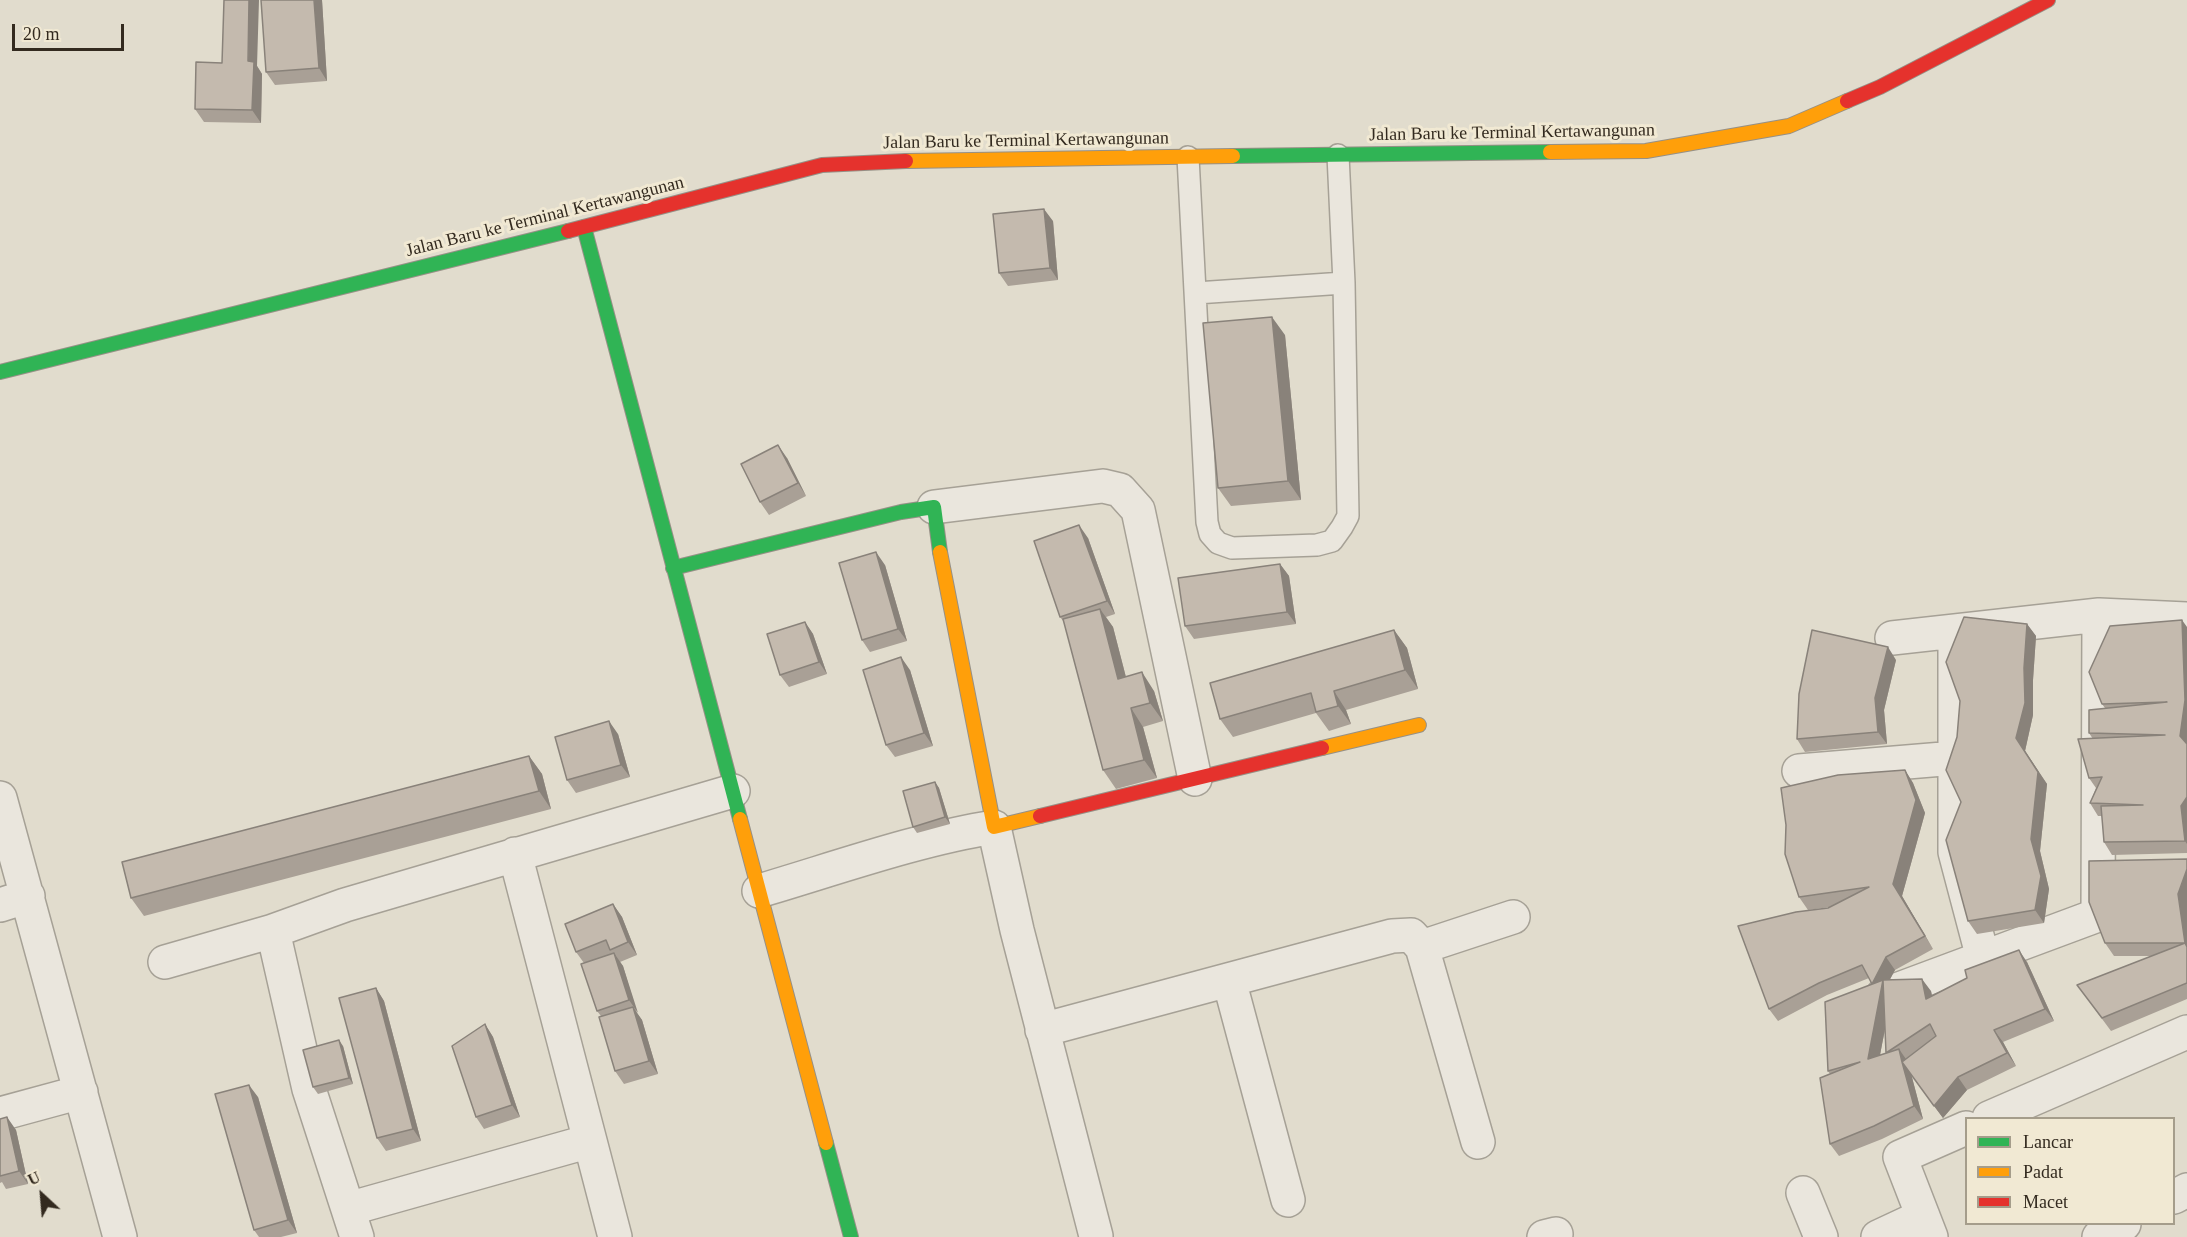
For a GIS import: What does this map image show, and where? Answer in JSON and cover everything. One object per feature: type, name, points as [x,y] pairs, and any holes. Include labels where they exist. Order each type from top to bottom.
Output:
[{"type":"main road","name":"Jalan Baru ke Terminal Kertawangunan","points":[[0,372],[584,227],[822,165],[875,161],[1646,151],[1789,126],[1880,87],[2048,0]]},
{"type":"main road","points":[[584,227],[851,1237]]},
{"type":"main road","points":[[673,568],[901,512],[934,507],[938,539],[994,827],[1419,725]]},
{"type":"street","points":[[934,507],[1103,486],[1120,490],[1138,510],[1195,779]]},
{"type":"street","points":[[1892,638],[2099,615],[2187,619]]},
{"type":"street","points":[[1853,1007],[2098,915],[2099,615]]},
{"type":"street","points":[[1955,631],[1955,852],[1983,958]]},
{"type":"street","points":[[1799,771],[1955,758]]},
{"type":"street","points":[[165,962],[273,932],[345,905],[733,791]]},
{"type":"street","points":[[0,798],[14,901],[81,1092],[120,1237]]},
{"type":"street","points":[[759,891],[902,849],[994,827],[1017,930],[1096,1236]]},
{"type":"street","points":[[515,854],[615,1237]]},
{"type":"street","points":[[1422,946],[1513,917]]},
{"type":"street","points":[[273,932],[309,1089],[353,1223],[590,1141]]},
{"type":"street","points":[[1042,1030],[1392,936],[1411,935],[1422,946],[1478,1142]]},
{"type":"street","points":[[1229,980],[1288,1200]]},
{"type":"street","points":[[1994,1117],[2187,1032]]},
{"type":"street","points":[[0,1114],[81,1092]]},
{"type":"street","points":[[1878,1237],[1927,1227],[1900,1157],[1965,1128]]},
{"type":"street","points":[[1803,1193],[1821,1237]]},
{"type":"street","points":[[2099,1237],[2122,1225]]},
{"type":"lane","points":[[1188,157],[1207,522],[1210,534],[1218,543],[1232,548],[1317,545],[1332,541],[1348,516],[1344,283],[1338,155]]},
{"type":"lane","points":[[1196,292],[1344,283]]},
{"type":"building","points":[[224,0],[249,0],[248,61],[254,62],[252,110],[195,109],[196,62],[222,63]]},
{"type":"building","points":[[261,0],[314,0],[319,68],[266,72]]},
{"type":"building","points":[[1044,209],[1050,268],[999,273],[993,214]]},
{"type":"building","points":[[1272,317],[1288,481],[1218,488],[1203,323]]},
{"type":"building","points":[[778,445],[798,483],[760,502],[741,464]]},
{"type":"building","points":[[1079,525],[1107,601],[1060,617],[1034,541]]},
{"type":"building","points":[[876,552],[898,629],[862,640],[839,563]]},
{"type":"building","points":[[1280,564],[1287,612],[1185,626],[1178,578]]},
{"type":"building","points":[[1100,609],[1118,679],[1142,672],[1150,703],[1131,708],[1144,760],[1103,770],[1063,619]]},
{"type":"building","points":[[1964,617],[2027,624],[2024,668],[2025,703],[2016,738],[2038,772],[2031,839],[2041,876],[2035,910],[1968,921],[1946,840],[1961,802],[1946,770],[1957,737],[1960,701],[1946,662]]},
{"type":"building","points":[[2182,620],[2185,700],[2180,736],[2187,744],[2187,797],[2181,806],[2185,841],[2104,842],[2101,806],[2143,805],[2090,803],[2102,777],[2089,778],[2078,739],[2165,735],[2089,733],[2089,710],[2167,702],[2102,704],[2089,672],[2110,626]]},
{"type":"building","points":[[805,622],[819,662],[780,675],[767,634]]},
{"type":"building","points":[[1394,630],[1405,670],[1334,691],[1338,706],[1316,712],[1311,693],[1220,719],[1210,683]]},
{"type":"building","points":[[1812,630],[1888,647],[1875,698],[1878,732],[1797,739],[1799,694]]},
{"type":"building","points":[[901,657],[924,733],[886,745],[863,670]]},
{"type":"building","points":[[609,721],[621,765],[567,780],[555,737]]},
{"type":"building","points":[[529,756],[539,791],[131,898],[122,862]]},
{"type":"building","points":[[1905,770],[1916,800],[1893,884],[1925,936],[1886,957],[1872,984],[1862,965],[1819,983],[1769,1009],[1738,926],[1796,912],[1828,908],[1869,887],[1799,897],[1785,854],[1786,825],[1781,788],[1838,775]]},
{"type":"building","points":[[935,782],[945,817],[913,827],[903,791]]},
{"type":"building","points":[[2187,859],[2187,869],[2178,894],[2185,943],[2105,943],[2089,902],[2089,861]]},
{"type":"building","points":[[613,904],[628,942],[610,950],[606,940],[576,952],[565,924]]},
{"type":"building","points":[[2185,943],[2187,983],[2102,1018],[2077,985]]},
{"type":"building","points":[[2019,950],[2045,1009],[1994,1030],[2007,1053],[1958,1077],[1934,1106],[1902,1062],[1936,1036],[1930,1024],[1886,1053],[1883,980],[1922,979],[1926,999],[1967,978],[1965,970]]},
{"type":"building","points":[[614,953],[629,1000],[597,1011],[581,964]]},
{"type":"building","points":[[1883,980],[1868,1059],[1899,1049],[1914,1106],[1830,1144],[1820,1078],[1860,1062],[1828,1071],[1825,1002]]},
{"type":"building","points":[[376,988],[413,1129],[377,1138],[339,998]]},
{"type":"building","points":[[633,1007],[649,1061],[615,1071],[599,1017]]},
{"type":"building","points":[[485,1024],[512,1105],[476,1117],[452,1046]]},
{"type":"building","points":[[339,1040],[349,1078],[313,1087],[303,1050]]},
{"type":"building","points":[[249,1085],[288,1220],[254,1230],[215,1094]]},
{"type":"building","points":[[7,1117],[19,1171],[0,1176],[0,1119]]},
{"type":"traffic: fast","points":[[1233,156],[1550,152]]},
{"type":"traffic: fast","points":[[584,227],[740,819]]},
{"type":"traffic: fast","points":[[0,372],[568,231]]},
{"type":"traffic: fast","points":[[673,568],[901,512],[934,507],[940,552]]},
{"type":"traffic: fast","points":[[826,1143],[851,1237]]},
{"type":"traffic: slow","points":[[1550,152],[1646,151],[1789,126],[1847,101]]},
{"type":"traffic: slow","points":[[906,161],[1233,156]]},
{"type":"traffic: slow","points":[[940,552],[994,827],[1040,816]]},
{"type":"traffic: slow","points":[[1322,748],[1419,725]]},
{"type":"traffic: slow","points":[[740,819],[826,1143]]},
{"type":"traffic: jam","points":[[1847,101],[1880,87],[2048,0]]},
{"type":"traffic: jam","points":[[568,231],[822,165],[906,161]]},
{"type":"traffic: jam","points":[[1040,816],[1322,748]]}]
